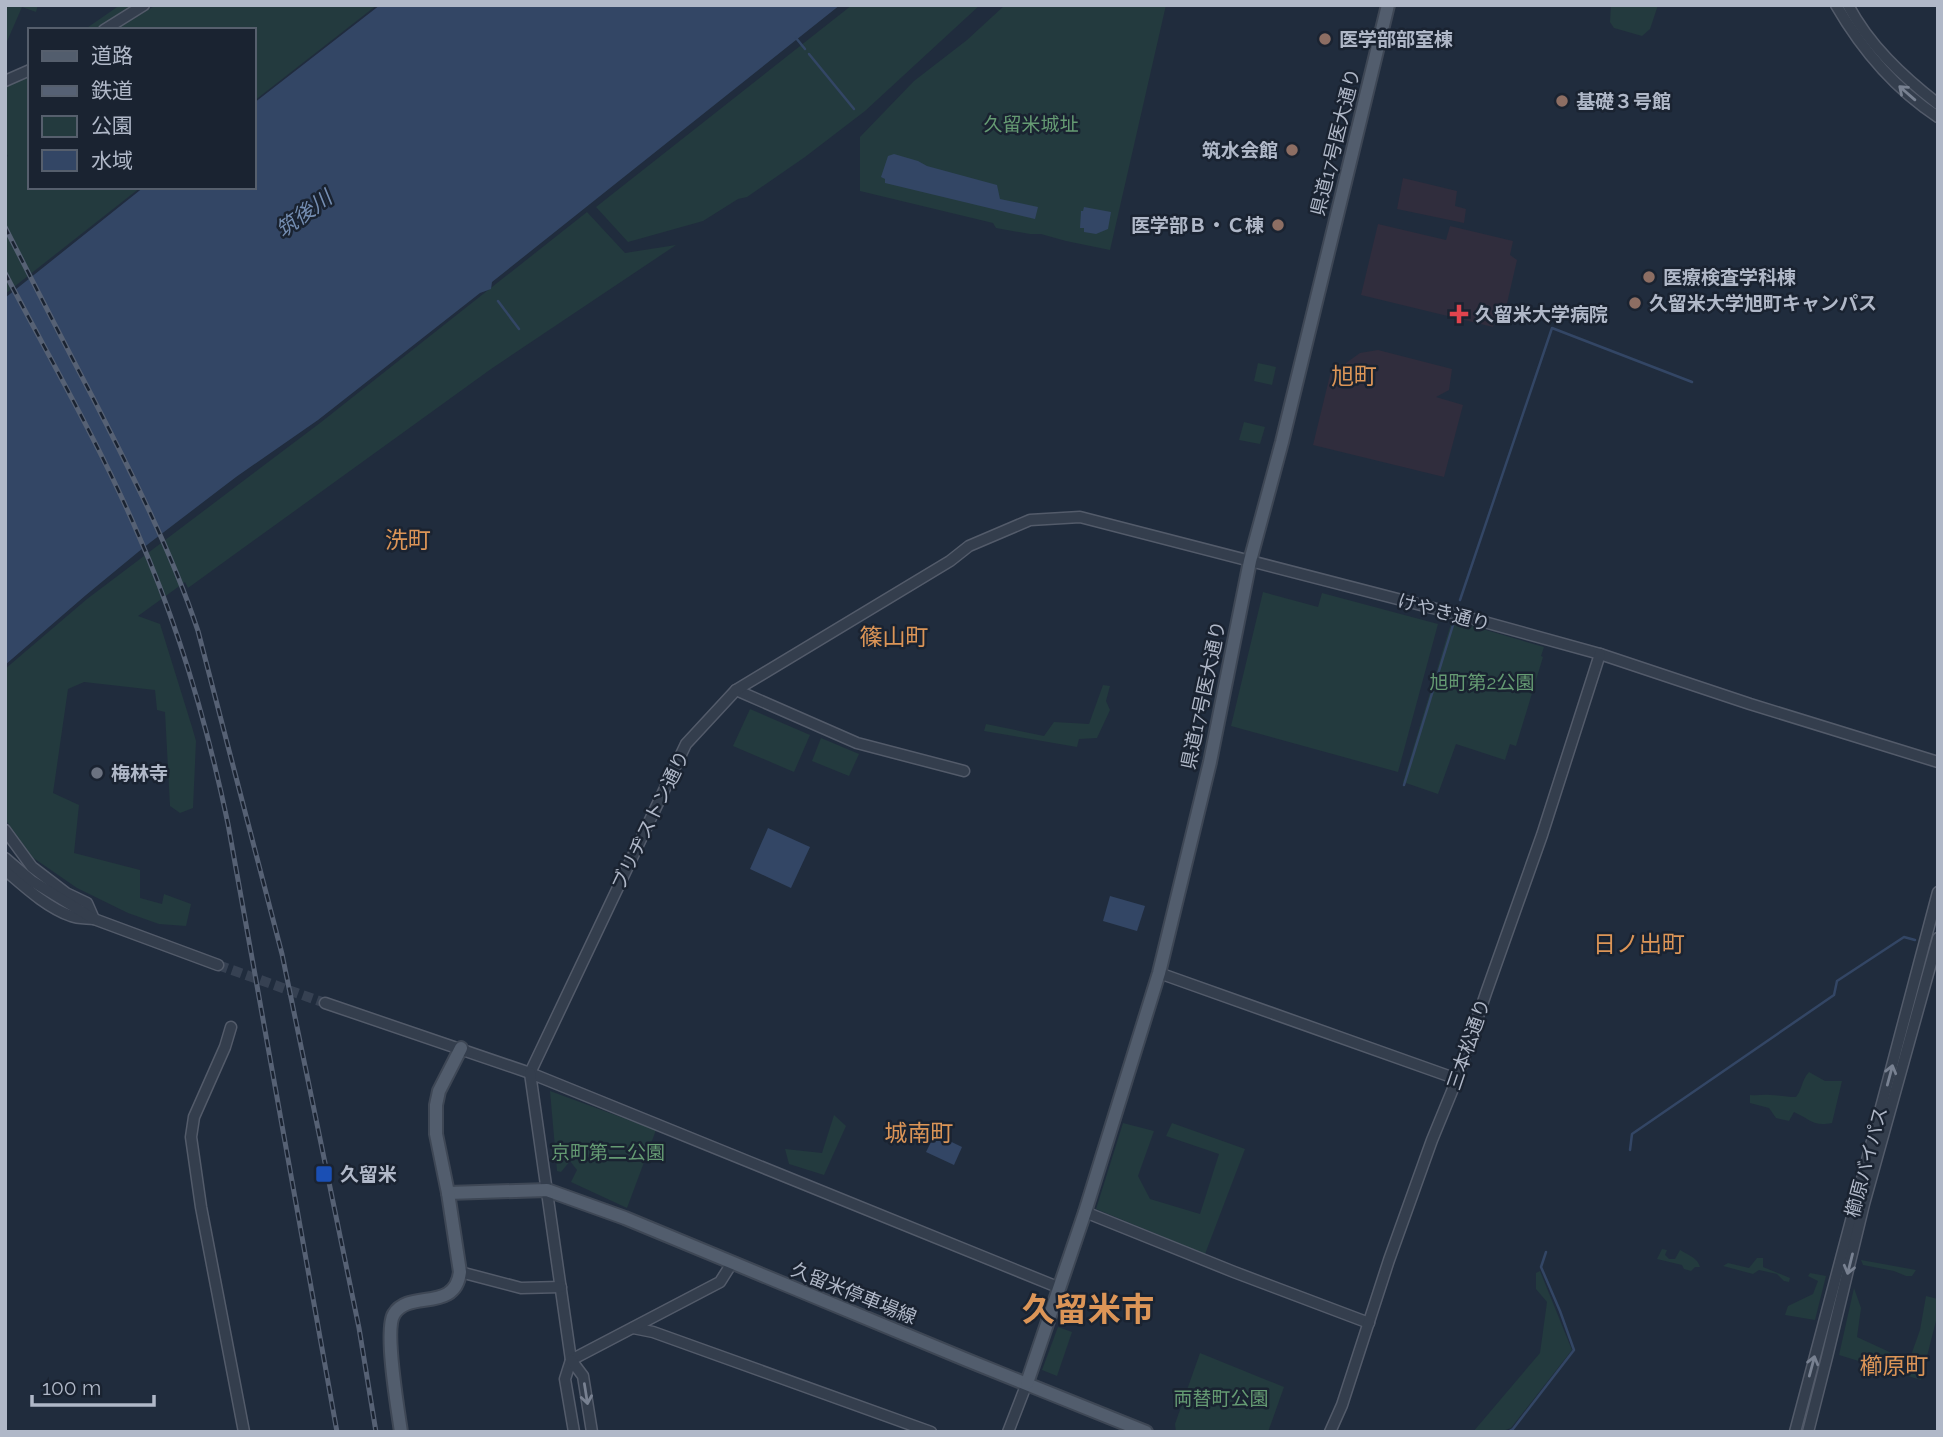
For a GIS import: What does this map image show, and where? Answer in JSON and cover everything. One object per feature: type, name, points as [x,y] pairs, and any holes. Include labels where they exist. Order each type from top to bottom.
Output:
[{"type":"main road","name":"県道17号医大通り","points":[[1027,1383],[1085,1212],[1159,973],[1208,768],[1250,561],[1282,442],[1388,5]]},
{"type":"main road","points":[[401,1432],[390,1337],[393,1315],[400,1308],[412,1303],[449,1294],[458,1283],[460,1272],[436,1134],[436,1105],[439,1091],[460,1048]]},
{"type":"main road","points":[[448,1192],[547,1189]]},
{"type":"main road","name":"久留米停車場線","points":[[547,1189],[625,1218],[1146,1432]]},
{"type":"street","points":[[107,28],[144,5]]},
{"type":"street","points":[[1836,5],[1878,67],[1907,94],[1938,117]]},
{"type":"street","points":[[1848,5],[1888,60],[1914,86],[1938,104]]},
{"type":"street","points":[[5,81],[28,71]]},
{"type":"street","name":"けやき通り","points":[[950,561],[969,546],[1030,520],[1080,517],[1600,654],[1938,762]]},
{"type":"street","name":"ブリヂストン通り","points":[[530,1073],[686,744],[736,690],[950,561]]},
{"type":"street","name":"三本松通り","points":[[1330,1432],[1342,1405],[1432,1140],[1457,1079],[1542,835],[1600,654]]},
{"type":"street","points":[[736,690],[857,743],[964,771]]},
{"type":"street","points":[[5,831],[32,867],[66,893],[87,903],[94,919]]},
{"type":"street","points":[[5,858],[10,868],[94,919],[218,965]]},
{"type":"street","name":"櫛原バイパス","points":[[1795,1432],[1938,892]]},
{"type":"street","name":"櫛原バイパス","points":[[1808,1432],[1864,1204],[1938,938]]},
{"type":"street","points":[[1159,973],[1457,1079]]},
{"type":"street","points":[[326,1003],[530,1073],[1060,1288]]},
{"type":"street","points":[[231,1027],[225,1047],[194,1116],[191,1136],[227,1353],[244,1432]]},
{"type":"street","points":[[530,1073],[570,1360],[565,1379],[574,1432]]},
{"type":"street","points":[[1085,1212],[1369,1323]]},
{"type":"street","points":[[570,1360],[720,1282],[732,1263]]},
{"type":"street","points":[[460,1272],[521,1289],[561,1287]]},
{"type":"street","points":[[633,1328],[653,1332],[931,1432]]},
{"type":"street","points":[[570,1360],[583,1376],[592,1432]]},
{"type":"street","points":[[1009,1432],[1027,1383]]},
{"type":"shaded area","points":[[1403,178],[1457,191],[1455,206],[1466,209],[1464,223],[1397,209]]},
{"type":"shaded area","points":[[1378,224],[1446,240],[1450,226],[1513,241],[1510,255],[1517,260],[1505,312],[1497,312],[1493,327],[1361,295]]},
{"type":"shaded area","points":[[1378,350],[1452,369],[1449,390],[1436,397],[1463,405],[1444,477],[1313,445],[1331,371],[1342,373],[1346,363],[1360,353]]},
{"type":"green space","points":[[5,5],[38,5],[36,12],[22,7],[5,46]]},
{"type":"green space","points":[[120,5],[137,5],[100,28],[87,28]]},
{"type":"green space","points":[[156,5],[377,5],[256,99],[256,28],[118,28]]},
{"type":"green space","points":[[852,5],[980,5],[865,111],[747,197],[738,199],[703,221],[628,242],[596,207]]},
{"type":"green space","name":"久留米城址","points":[[1005,5],[1166,5],[1110,250],[1041,234],[996,228],[993,223],[860,191],[860,137],[914,81],[967,40]]},
{"type":"green space","points":[[1611,5],[1658,5],[1650,29],[1642,36],[1614,28],[1610,22]]},
{"type":"green space","points":[[28,76],[28,189],[138,189],[5,294],[5,158],[8,156],[5,152],[5,87]]},
{"type":"green space","points":[[587,212],[625,253],[676,245],[491,369],[188,588],[185,582],[138,616],[160,624],[192,727],[196,741],[193,808],[180,813],[170,806],[165,712],[157,710],[155,690],[84,682],[68,689],[53,793],[79,805],[74,853],[140,870],[140,898],[162,904],[164,894],[191,904],[186,926],[159,924],[128,913],[77,888],[32,857],[5,819],[5,669],[87,599],[320,423]]},
{"type":"green space","points":[[1258,363],[1276,367],[1272,385],[1254,381]]},
{"type":"green space","points":[[1244,422],[1265,427],[1260,444],[1239,440]]},
{"type":"green space","points":[[1263,592],[1318,607],[1322,593],[1438,624],[1398,772],[1231,726]]},
{"type":"green space","name":"旭町第2公園","points":[[1452,620],[1544,647],[1516,746],[1510,744],[1505,760],[1456,744],[1438,794],[1403,782]]},
{"type":"green space","points":[[1103,685],[1110,686],[1106,701],[1110,710],[1097,738],[1079,739],[1077,747],[984,731],[986,724],[1044,736],[1054,722],[1089,724]]},
{"type":"green space","points":[[750,709],[810,735],[794,772],[733,746]]},
{"type":"green space","points":[[821,738],[859,754],[849,776],[812,761]]},
{"type":"green space","points":[[1809,1072],[1825,1081],[1842,1081],[1832,1123],[1816,1123],[1794,1112],[1789,1121],[1776,1118],[1769,1108],[1750,1103],[1750,1095],[1796,1097]]},
{"type":"green space","name":"京町第二公園","points":[[550,1091],[656,1130],[627,1208],[571,1182],[577,1170],[570,1161],[561,1172],[557,1171]]},
{"type":"green space","points":[[834,1115],[846,1126],[824,1175],[789,1164],[785,1149],[822,1153]]},
{"type":"green space","points":[[1123,1123],[1154,1131],[1138,1176],[1150,1199],[1200,1214],[1219,1154],[1166,1136],[1172,1123],[1245,1149],[1205,1254],[1096,1209]]},
{"type":"green space","points":[[1662,1249],[1667,1250],[1665,1255],[1669,1259],[1675,1259],[1680,1250],[1695,1259],[1700,1267],[1691,1271],[1684,1269],[1682,1265],[1657,1259]]},
{"type":"green space","points":[[1757,1258],[1763,1258],[1763,1267],[1790,1278],[1789,1282],[1777,1274],[1759,1270],[1753,1274],[1723,1266],[1728,1263],[1749,1268]]},
{"type":"green space","points":[[1861,1260],[1916,1270],[1912,1276],[1906,1276],[1863,1265]]},
{"type":"green space","points":[[1540,1271],[1572,1350],[1511,1428],[1500,1432],[1473,1432],[1540,1353],[1547,1302],[1536,1289],[1536,1273]]},
{"type":"green space","points":[[1810,1273],[1826,1276],[1815,1320],[1785,1315],[1788,1306],[1813,1294],[1818,1281],[1808,1276]]},
{"type":"green space","points":[[1854,1288],[1861,1308],[1857,1337],[1909,1361],[1920,1330],[1926,1296],[1938,1299],[1938,1313],[1921,1380],[1839,1355]]},
{"type":"green space","points":[[1058,1327],[1072,1332],[1057,1376],[1042,1370]]},
{"type":"green space","name":"両替町公園","points":[[1200,1353],[1284,1387],[1268,1432],[1176,1432],[1175,1424]]},
{"type":"water","name":"筑後川","points":[[380,5],[840,5],[492,282],[491,289],[480,293],[318,420],[236,477],[143,548],[5,665],[5,298],[141,189],[256,189],[256,101]]},
{"type":"water","points":[[894,154],[997,185],[1000,199],[1038,207],[1035,219],[885,183],[885,179],[881,177],[888,156]]},
{"type":"water","points":[[1084,207],[1111,212],[1108,229],[1096,234],[1084,232],[1084,228],[1080,228],[1081,211]]},
{"type":"water","points":[[768,828],[810,847],[791,888],[750,869]]},
{"type":"water","points":[[1110,896],[1145,906],[1137,931],[1103,921]]},
{"type":"water","points":[[935,1134],[962,1147],[954,1165],[926,1152]]},
{"type":"waterway","points":[[796,38],[805,49]]},
{"type":"waterway","points":[[809,54],[854,109]]},
{"type":"waterway","points":[[498,301],[519,329]]},
{"type":"waterway","points":[[1460,600],[1552,328],[1692,382]]},
{"type":"waterway","points":[[1404,785],[1453,625]]},
{"type":"waterway","points":[[1630,1150],[1632,1134],[1834,995],[1837,981],[1904,937],[1915,940]]},
{"type":"waterway","points":[[1508,1432],[1574,1350],[1541,1267],[1546,1252]]},
{"type":"tunnel","points":[[218,965],[325,1003]]},
{"type":"railway","points":[[5,227],[136,484],[176,571],[198,631],[282,954],[359,1328],[376,1432]]},
{"type":"railway","points":[[5,273],[123,501],[166,604],[201,713],[228,824],[337,1432]]},
{"type":"place","name":"医学部部室棟","points":[[1325,39]]},
{"type":"place","name":"基礎３号館","points":[[1562,101]]},
{"type":"place","name":"筑水会館","points":[[1292,150]]},
{"type":"place","name":"医学部Ｂ・Ｃ棟","points":[[1278,225]]},
{"type":"place","name":"医療検査学科棟","points":[[1649,277]]},
{"type":"place","name":"久留米大学旭町キャンパス","points":[[1635,303]]},
{"type":"place","name":"久留米大学病院","points":[[1459,314]]},
{"type":"place","name":"梅林寺","points":[[97,773]]},
{"type":"place","name":"久留米","points":[[324,1174]]},
{"type":"district","name":"旭町","points":[[1354,376]]},
{"type":"district","name":"洗町","points":[[408,540]]},
{"type":"district","name":"篠山町","points":[[894,637]]},
{"type":"district","name":"日ノ出町","points":[[1639,944]]},
{"type":"district","name":"城南町","points":[[919,1133]]},
{"type":"district","name":"久留米市","points":[[1088,1309]]},
{"type":"district","name":"櫛原町","points":[[1894,1366]]}]
